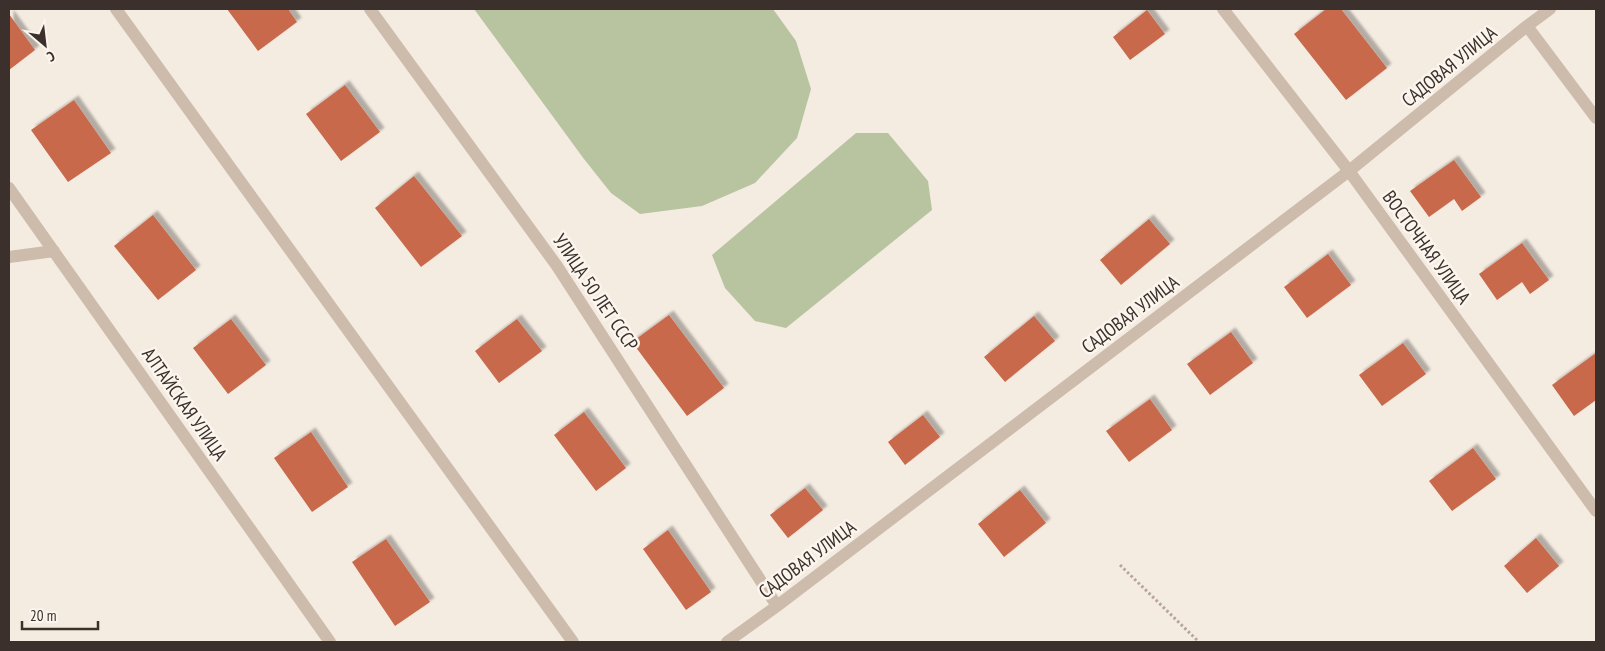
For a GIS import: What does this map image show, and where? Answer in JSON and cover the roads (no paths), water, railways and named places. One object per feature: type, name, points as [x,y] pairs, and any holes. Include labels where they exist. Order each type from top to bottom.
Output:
[{"type":"street","points":[[116,9],[573,642]]},
{"type":"street","name":"УЛИЦА 50 ЛЕТ СССР","points":[[370,9],[557,266],[778,606]]},
{"type":"street","name":"ВОСТОЧНАЯ УЛИЦА","points":[[1223,9],[1349,172],[1596,511]]},
{"type":"street","name":"САДОВАЯ УЛИЦА","points":[[727,642],[778,606],[1349,172],[1550,9]]},
{"type":"street","points":[[1527,26],[1596,118]]},
{"type":"street","name":"АЛТАЙСКАЯ УЛИЦА","points":[[9,188],[330,642]]},
{"type":"street","points":[[9,257],[54,251]]}]
